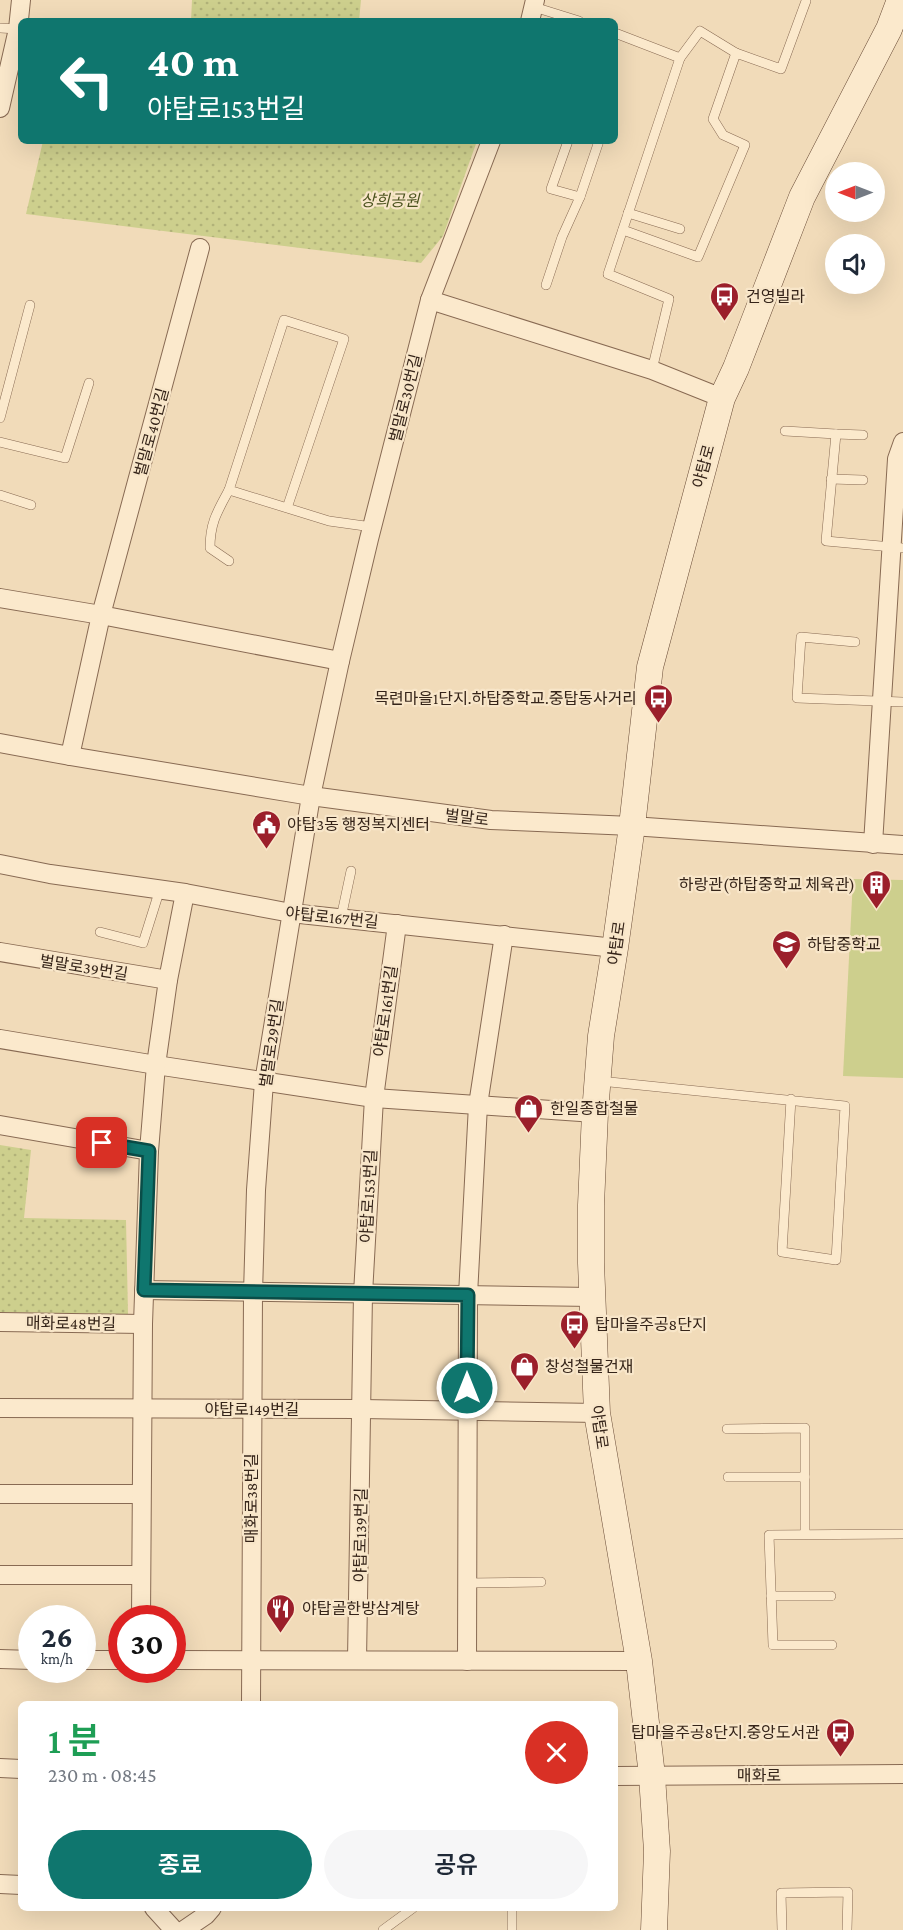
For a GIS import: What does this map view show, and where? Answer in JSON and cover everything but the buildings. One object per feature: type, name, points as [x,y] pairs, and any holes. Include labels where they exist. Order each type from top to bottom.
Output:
[{"type":"street","points":[[0,108],[9,29],[21,0]]},
{"type":"street","name":"야탑로","points":[[654,1930],[657,1851],[652,1776],[639,1661],[597,1413],[591,1297],[591,1205],[601,1036],[632,826],[650,667],[722,398],[736,368],[802,197],[889,29],[900,0]]},
{"type":"street","name":"벌말로30번길","points":[[311,796],[372,527],[430,300],[490,144]]},
{"type":"street","name":"벌말로40번길","points":[[70,756],[101,615],[200,248]]},
{"type":"street","points":[[430,300],[652,370],[722,398]]},
{"type":"street","points":[[873,844],[882,702],[898,548],[897,459],[903,442]]},
{"type":"street","points":[[0,598],[340,661]]},
{"type":"street","name":"벌말로","points":[[0,743],[311,796],[491,820],[632,826],[903,845]]},
{"type":"street","name":"벌말로29번길","points":[[253,1293],[256,1190],[264,1082],[311,796]]},
{"type":"street","name":"야탑로167번길","points":[[0,864],[160,889],[291,913],[615,948]]},
{"type":"street","points":[[141,1605],[143,1324],[149,1151],[156,1065],[168,980],[185,894]]},
{"type":"street","name":"야탑로161번길","points":[[374,1098],[397,924]]},
{"type":"street","points":[[467,1661],[468,1295],[478,1105],[504,935]]},
{"type":"street","name":"벌말로39번길","points":[[0,952],[168,980]]},
{"type":"street","points":[[0,1039],[374,1098],[595,1113]]},
{"type":"street","name":"야탑로153번길","points":[[363,1294],[374,1098]]},
{"type":"street","points":[[0,1125],[149,1151]]},
{"type":"street","points":[[144,1290],[591,1297]]},
{"type":"street","name":"매화로38번길","points":[[251,1701],[253,1293]]},
{"type":"street","points":[[362,1409],[363,1294]]},
{"type":"street","name":"매화로48번길","points":[[0,1322],[143,1324]]},
{"type":"street","name":"야탑로149번길","points":[[0,1408],[362,1409],[597,1413]]},
{"type":"street","name":"야탑로139번길","points":[[357,1660],[362,1409]]},
{"type":"street","points":[[0,1494],[141,1494]]},
{"type":"street","points":[[0,1575],[141,1575]]},
{"type":"street","points":[[0,1659],[18,1659]]},
{"type":"street","points":[[186,1660],[639,1661]]},
{"type":"street","points":[[0,1768],[18,1769]]},
{"type":"street","name":"매화로","points":[[618,1776],[903,1774]]},
{"type":"street","points":[[0,1884],[18,1885]]},
{"type":"street","points":[[157,1911],[174,1930]]},
{"type":"street","points":[[184,1930],[210,1911]]},
{"type":"lane","points":[[652,370],[669,299],[608,274],[680,58],[700,31],[736,53],[781,69],[806,1]]},
{"type":"lane","points":[[533,9],[568,18]]},
{"type":"lane","points":[[618,34],[680,58]]},
{"type":"lane","points":[[622,230],[699,257],[745,145],[723,135],[713,120],[736,53]]},
{"type":"lane","points":[[567,144],[551,189],[580,198]]},
{"type":"lane","points":[[546,285],[598,144]]},
{"type":"lane","points":[[628,213],[680,229]]},
{"type":"lane","points":[[0,418],[30,305]]},
{"type":"lane","points":[[230,561],[210,548],[210,531],[230,490],[284,320],[344,339],[287,508]]},
{"type":"lane","points":[[0,442],[65,458],[89,383]]},
{"type":"lane","points":[[785,431],[863,435]]},
{"type":"lane","points":[[836,434],[826,541],[898,548]]},
{"type":"lane","points":[[831,479],[863,480]]},
{"type":"lane","points":[[230,490],[329,521],[372,527]]},
{"type":"lane","points":[[0,495],[31,505]]},
{"type":"lane","points":[[855,642],[801,637],[797,698],[903,702]]},
{"type":"lane","points":[[341,918],[351,871]]},
{"type":"lane","points":[[100,932],[143,943],[160,889]]},
{"type":"lane","points":[[598,1080],[791,1100],[845,1106],[836,1260],[782,1252],[791,1100]]},
{"type":"lane","points":[[727,1429],[805,1428],[805,1534]]},
{"type":"lane","points":[[728,1477],[805,1477]]},
{"type":"lane","points":[[832,1645],[773,1645],[769,1535],[903,1534]]},
{"type":"lane","points":[[467,1583],[541,1582]]},
{"type":"lane","points":[[771,1596],[831,1596]]},
{"type":"lane","points":[[782,1930],[781,1893],[848,1892],[847,1930]]},
{"type":"lane","points":[[383,1930],[409,1911]]},
{"type":"lane","points":[[512,1911],[512,1930]]},
{"type":"green space","points":[[192,0],[361,0],[359,18],[191,18]]},
{"type":"green space","name":"상희공원","points":[[42,144],[476,144],[443,236],[421,263],[26,214]]},
{"type":"green space","points":[[853,879],[903,880],[903,1078],[843,1076]]},
{"type":"green space","points":[[0,1145],[31,1150],[24,1218],[126,1220],[128,1314],[0,1312]]},
{"type":"place","name":"건영빌라","points":[[725,322]]},
{"type":"place","name":"목련마을1단지.하탑중학교.중탑동사거리","points":[[658,724]]},
{"type":"place","name":"야탑3동 행정복지센터","points":[[266,850]]},
{"type":"place","name":"하랑관(하탑중학교 체육관)","points":[[876,910]]},
{"type":"place","name":"하탑중학교","points":[[786,970]]},
{"type":"place","name":"한일종합철물","points":[[529,1134]]},
{"type":"place","name":"탑마을주공8단지","points":[[574,1350]]},
{"type":"place","name":"창성철물건재","points":[[524,1392]]},
{"type":"place","name":"야탑골한방삼계탕","points":[[281,1634]]},
{"type":"place","name":"탑마을주공8단지.중앙도서관","points":[[841,1758]]},
{"type":"route","points":[[102,1143],[149,1151],[144,1290],[468,1295],[467,1388]]}]
